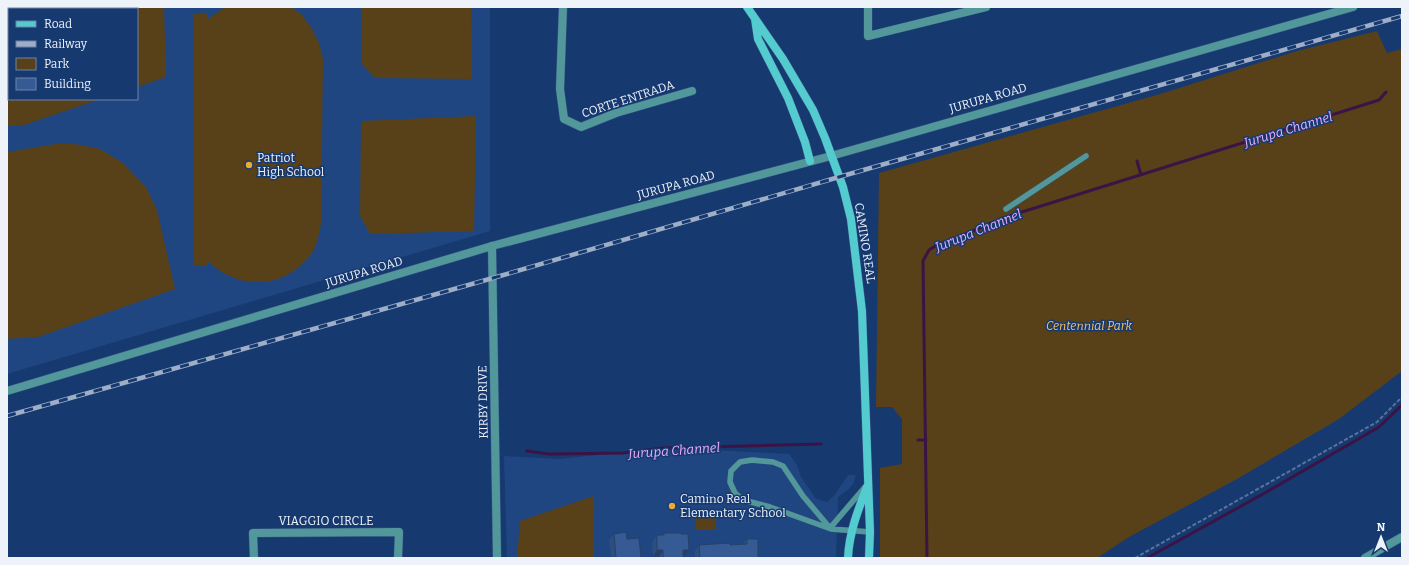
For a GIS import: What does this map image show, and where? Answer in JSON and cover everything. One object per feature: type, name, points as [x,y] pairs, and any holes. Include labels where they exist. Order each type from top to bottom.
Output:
[{"type":"main road","name":"CAMINO REAL","points":[[747,7],[799,84],[813,110],[831,156],[851,218],[862,311],[870,532],[869,558]]},
{"type":"main road","points":[[754,17],[758,39],[788,98],[805,142],[810,161]]},
{"type":"main road","name":"CAMINO REAL","points":[[848,558],[852,530],[858,509],[868,484]]},
{"type":"street","name":"CORTE ENTRADA","points":[[563,7],[560,89],[564,119],[581,127],[616,112],[692,91]]},
{"type":"street","points":[[868,7],[868,36],[986,7]]},
{"type":"street","name":"JURUPA ROAD","points":[[7,392],[492,246],[831,156],[1353,7]]},
{"type":"street","name":"KIRBY DRIVE","points":[[492,246],[497,558]]},
{"type":"street","name":"VIAGGIO CIRCLE","points":[[254,558],[253,533],[399,532],[398,558]]},
{"type":"street","points":[[1365,558],[1402,537]]},
{"type":"lane","points":[[1006,209],[1086,156]]},
{"type":"lane","points":[[830,528],[803,496],[783,466],[772,462],[752,460],[740,462],[731,471],[730,482],[735,493],[743,500],[770,507],[830,528],[870,532]]},
{"type":"lane","points":[[830,528],[868,484]]},
{"type":"path","points":[[1135,558],[1376,422],[1402,397]]},
{"type":"shaded area","name":"Patriot High School","points":[[7,7],[490,7],[490,231],[7,374]]},
{"type":"shaded area","name":"Camino Real Elementary School","points":[[697,449],[789,454],[797,465],[801,477],[815,498],[827,502],[834,496],[848,475],[856,475],[853,484],[849,489],[838,497],[836,558],[507,558],[504,456],[559,459],[636,451]]},
{"type":"green space","points":[[7,7],[164,7],[166,77],[138,87],[138,8],[8,8],[8,100],[97,100],[24,125],[7,126]]},
{"type":"green space","points":[[225,7],[291,7],[301,14],[311,27],[319,43],[323,59],[321,223],[319,235],[313,251],[302,264],[292,272],[280,278],[267,281],[255,282],[230,276],[218,270],[208,261],[207,266],[193,265],[193,14],[207,13],[208,19]]},
{"type":"green space","points":[[361,7],[471,7],[472,79],[375,78],[361,63]]},
{"type":"green space","name":"Centennial Park","points":[[1377,31],[1387,53],[1402,49],[1402,371],[1339,419],[1237,479],[1129,537],[1097,558],[880,558],[880,468],[902,464],[902,419],[892,407],[876,407],[879,173],[1160,94],[1297,51]]},
{"type":"green space","points":[[476,116],[474,231],[370,234],[360,216],[361,121]]},
{"type":"green space","points":[[62,143],[100,149],[123,163],[146,187],[157,210],[175,289],[38,337],[7,339],[7,152]]},
{"type":"green space","points":[[594,496],[594,558],[517,558],[520,521]]},
{"type":"green space","points":[[696,511],[716,511],[716,530],[696,530]]},
{"type":"building","points":[[626,532],[627,539],[639,538],[641,558],[616,558],[614,534]]},
{"type":"building","points":[[664,533],[688,534],[689,550],[683,550],[683,558],[663,558],[663,550],[657,550],[657,535],[664,535]]},
{"type":"building","points":[[747,539],[758,539],[758,558],[700,558],[699,545],[730,543],[730,545],[747,544]]},
{"type":"waterway","name":"Jurupa Channel","points":[[927,558],[923,261],[929,250],[937,245],[1003,218],[1379,100],[1386,92]]},
{"type":"waterway","name":"Jurupa Channel","points":[[1137,161],[1141,175]]},
{"type":"waterway","points":[[1147,558],[1263,494],[1379,427],[1402,405]]},
{"type":"waterway","name":"Jurupa Channel","points":[[918,440],[926,440]]},
{"type":"waterway","name":"Jurupa Channel","points":[[527,451],[549,454],[623,453],[663,448],[821,444]]},
{"type":"railway","points":[[7,416],[493,278],[839,177],[1402,16]]},
{"type":"place","name":"Patriot High School","points":[[249,165]]},
{"type":"place","name":"Camino Real Elementary School","points":[[672,506]]}]
